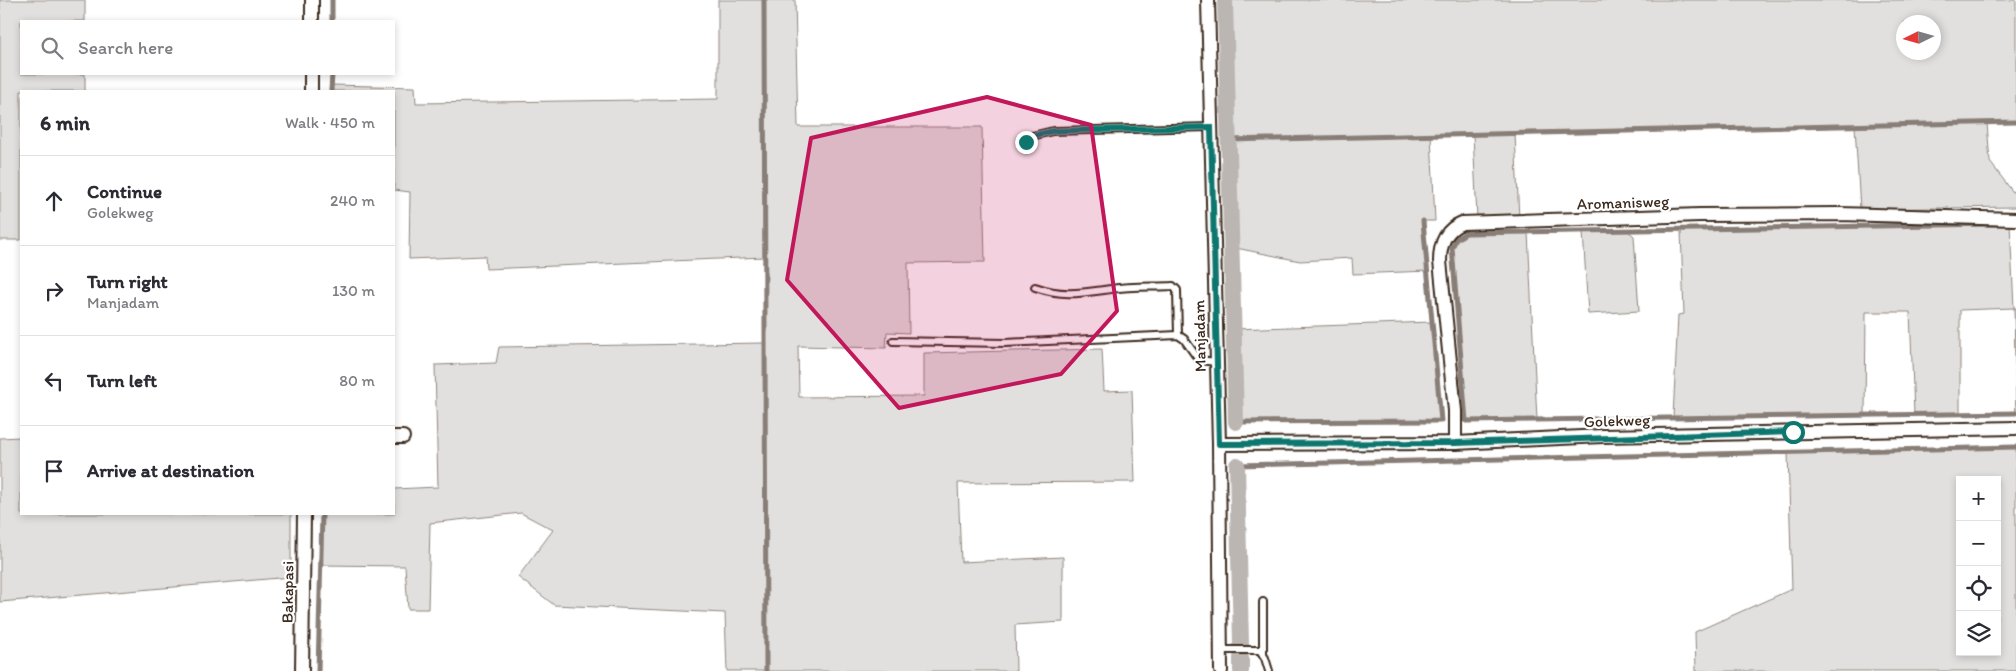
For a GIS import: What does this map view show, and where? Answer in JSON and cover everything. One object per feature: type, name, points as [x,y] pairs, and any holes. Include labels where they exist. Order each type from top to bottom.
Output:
[{"type":"street","points":[[312,0],[312,20]]},
{"type":"street","name":"Manjadam","points":[[1208,0],[1219,444],[1221,671]]},
{"type":"street","points":[[310,90],[311,75]]},
{"type":"street","name":"Aromanisweg","points":[[1455,443],[1455,411],[1440,246],[1454,227],[1462,223],[1580,218],[1831,214],[2016,219]]},
{"type":"street","name":"Golekweg","points":[[1219,444],[1455,443],[1603,436],[2016,428]]},
{"type":"street","name":"Bakapasi","points":[[302,671],[304,515]]},
{"type":"lane","points":[[1026,142],[1032,136],[1053,131],[1211,127]]},
{"type":"lane","points":[[1035,287],[1061,295],[1112,289],[1173,286],[1178,290],[1179,297],[1178,335]]},
{"type":"lane","points":[[893,341],[1005,343],[1178,335],[1184,339],[1199,360],[1216,362]]},
{"type":"lane","points":[[1263,602],[1263,654],[1269,671]]},
{"type":"lane","points":[[1221,650],[1260,650],[1263,654]]},
{"type":"highlighted area","points":[[987,97],[1091,125],[1117,311],[1061,374],[899,408],[787,280],[811,138]]},
{"type":"shaded area","points":[[0,0],[85,0],[85,20],[20,20],[20,75],[85,75],[85,90],[20,90],[20,240],[0,240]]},
{"type":"shaded area","points":[[718,0],[795,0],[798,127],[982,127],[985,262],[908,263],[909,333],[887,332],[886,348],[798,346],[799,397],[924,396],[924,353],[1102,349],[1104,391],[1132,390],[1135,482],[958,483],[961,562],[1063,557],[1063,622],[1015,625],[1016,671],[727,671],[725,613],[554,605],[518,577],[553,530],[521,513],[430,523],[428,609],[408,609],[405,566],[321,565],[322,515],[395,515],[395,489],[438,487],[435,365],[496,363],[499,347],[765,343],[764,257],[486,269],[485,256],[409,259],[410,192],[395,190],[395,90],[331,90],[332,85],[415,87],[416,103],[718,99]]},
{"type":"shaded area","points":[[1225,0],[2016,0],[2016,122],[1987,123],[1990,162],[2016,196],[2016,207],[1860,209],[1855,126],[1515,134],[1519,219],[1477,218],[1473,135],[1431,135],[1435,221],[1423,221],[1428,271],[1353,274],[1352,258],[1300,261],[1231,247]]},
{"type":"shaded area","points":[[2010,224],[2014,308],[1960,310],[1960,413],[1914,414],[1910,312],[1866,312],[1865,415],[1673,418],[1678,315],[1684,314],[1681,230]]},
{"type":"shaded area","points":[[1583,231],[1628,231],[1634,236],[1639,311],[1588,314]]},
{"type":"shaded area","points":[[1528,232],[1537,420],[1466,421],[1452,248],[1456,239],[1466,233]]},
{"type":"shaded area","points":[[2014,308],[2016,308],[2016,413]]},
{"type":"shaded area","points":[[1432,322],[1441,421],[1236,422],[1234,329]]},
{"type":"shaded area","points":[[20,437],[20,515],[291,515],[291,577],[0,602],[0,438]]},
{"type":"shaded area","points":[[2016,447],[2016,671],[1696,671],[1695,632],[1792,589],[1788,453]]},
{"type":"waterway","points":[[332,0],[332,20]]},
{"type":"waterway","points":[[764,0],[766,671]]},
{"type":"waterway","points":[[1225,0],[1236,422]]},
{"type":"waterway","points":[[331,90],[332,75]]},
{"type":"waterway","points":[[1228,140],[2016,122]]},
{"type":"waterway","points":[[1236,422],[1441,421],[1423,221]]},
{"type":"waterway","points":[[1996,224],[1466,233],[1456,239],[1452,248],[1466,421],[2016,413]]},
{"type":"waterway","points":[[1237,465],[2016,447]]},
{"type":"waterway","points":[[1237,465],[1241,644]]},
{"type":"waterway","points":[[318,671],[322,515]]},
{"type":"waterway","points":[[1241,658],[1241,671]]},
{"type":"route","points":[[1026,142],[1032,136],[1053,131],[1211,127],[1219,444],[1455,443],[1551,440],[1603,436],[1793,432]]}]
